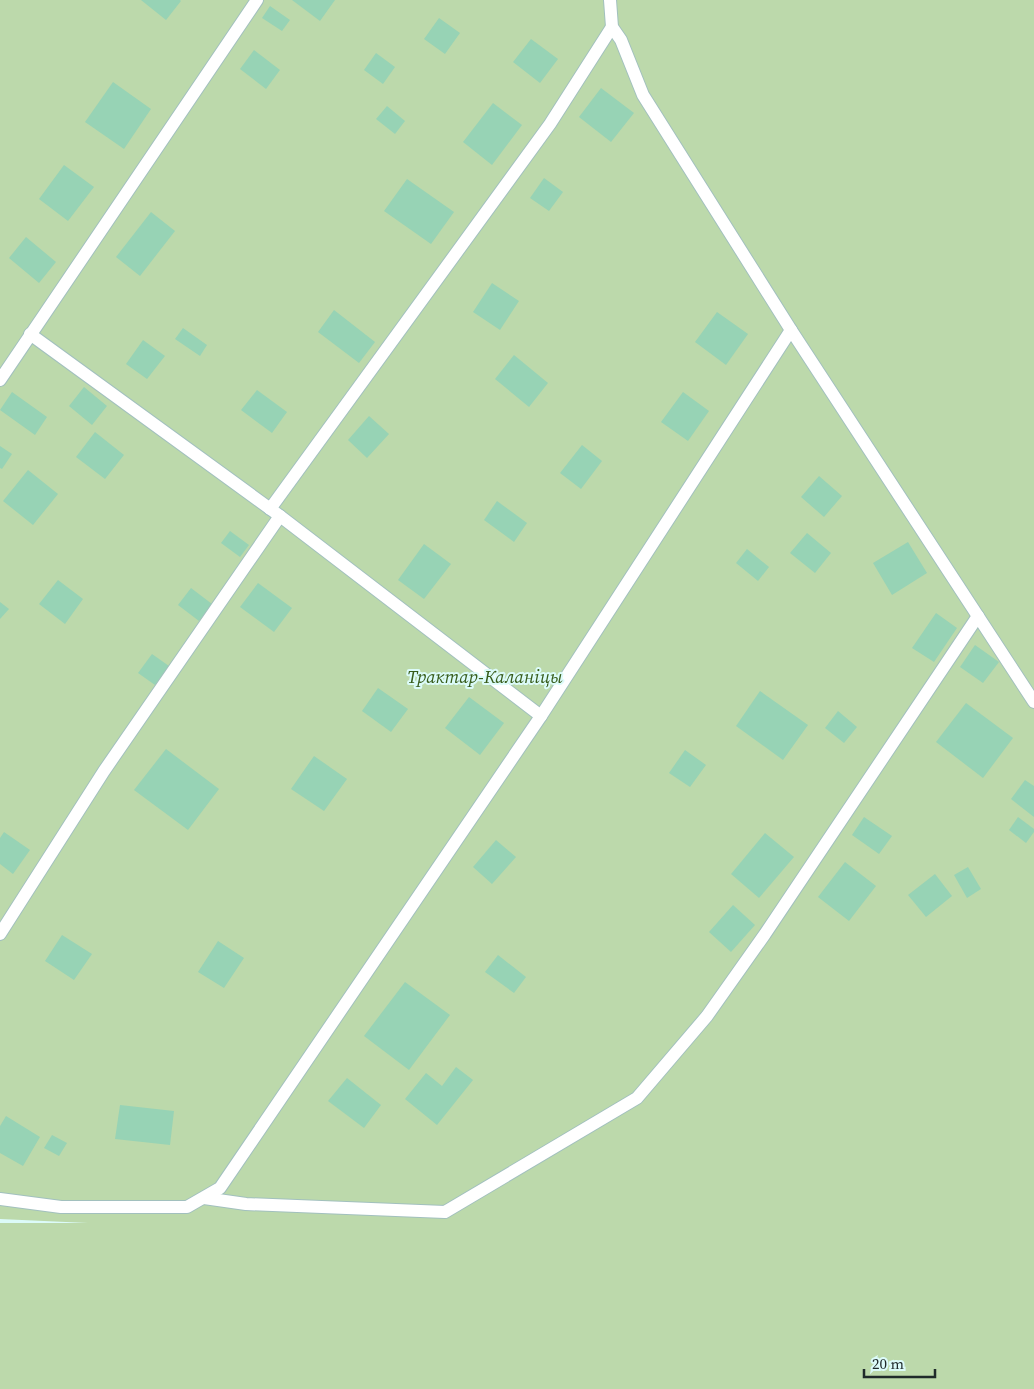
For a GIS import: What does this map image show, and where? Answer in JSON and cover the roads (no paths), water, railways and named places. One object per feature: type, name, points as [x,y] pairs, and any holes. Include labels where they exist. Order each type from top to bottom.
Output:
[{"type":"lane","points":[[0,380],[257,0]]},
{"type":"lane","points":[[610,0],[612,27],[621,40],[643,95],[791,330],[1034,702]]},
{"type":"lane","points":[[0,934],[275,512],[550,124],[612,27]]},
{"type":"lane","points":[[0,1199],[61,1207],[187,1208],[220,1188],[541,716],[791,330]]},
{"type":"lane","points":[[30,334],[275,512],[541,716]]},
{"type":"lane","points":[[204,1198],[246,1204],[445,1212],[637,1098],[707,1016],[759,942],[978,616]]},
{"type":"park label","name":"Трактар-Каланіцы","points":[[485,677]]}]
